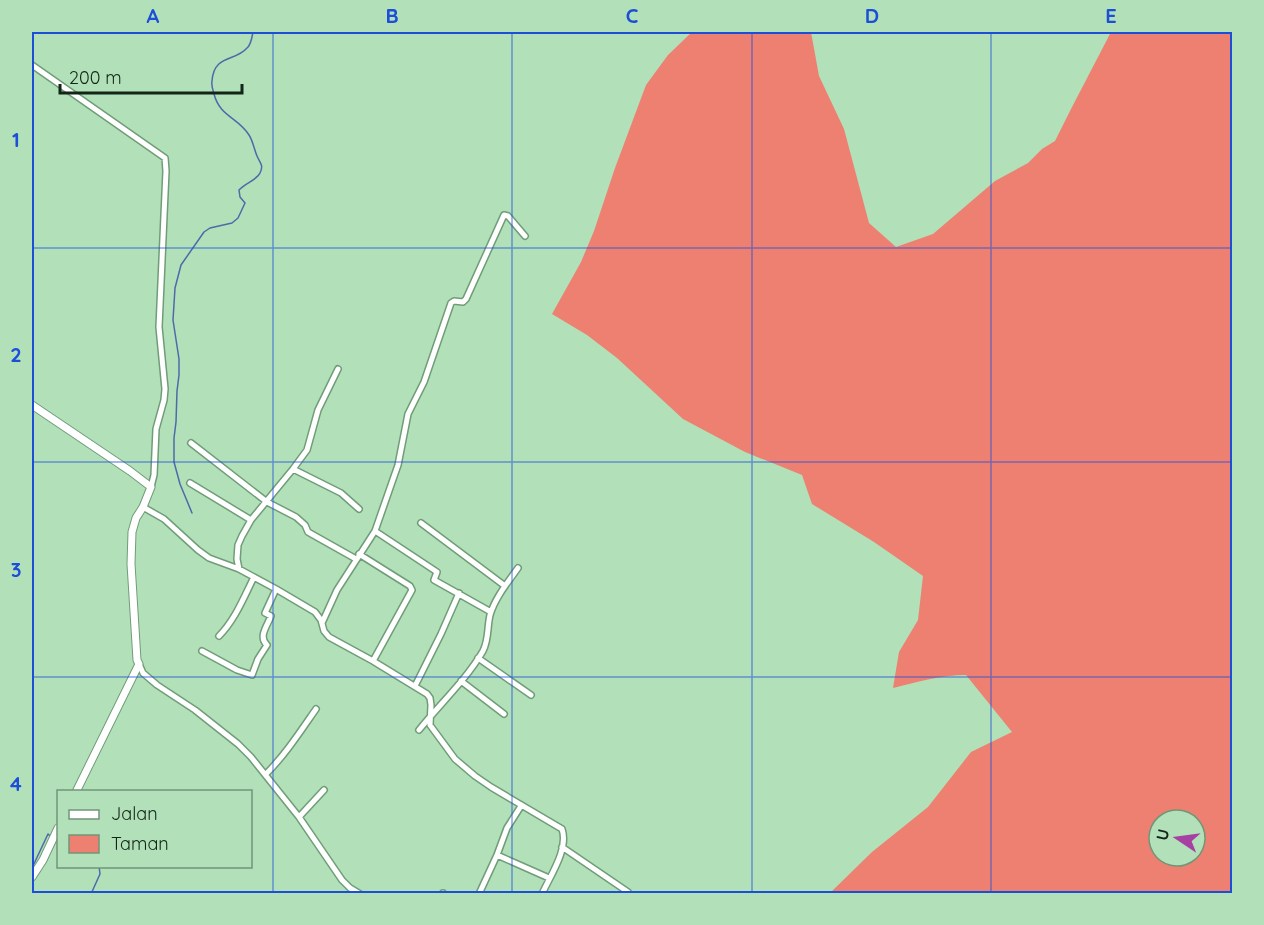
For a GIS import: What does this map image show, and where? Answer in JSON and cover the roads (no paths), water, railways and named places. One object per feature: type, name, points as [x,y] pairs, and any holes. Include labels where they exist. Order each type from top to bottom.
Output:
[{"type":"street","points":[[32,65],[162,156],[166,162],[159,327],[164,400],[156,429],[154,475],[132,532],[131,564],[137,660],[143,673],[157,686],[195,710],[251,757],[299,817],[342,880],[360,894]]},
{"type":"street","points":[[322,623],[337,590],[375,531],[398,465],[408,414],[424,382],[451,303],[463,302],[466,299],[504,215],[508,216],[525,236]]},
{"type":"street","points":[[238,569],[238,544],[251,520],[307,450],[318,410],[338,369]]},
{"type":"street","points":[[32,405],[151,487]]},
{"type":"street","points":[[191,443],[267,502],[296,517],[305,525],[308,532],[411,587],[413,594],[374,661]]},
{"type":"street","points":[[293,469],[341,493],[359,509]]},
{"type":"street","points":[[190,483],[251,520]]},
{"type":"street","points":[[143,507],[164,519],[209,558],[254,577],[315,612],[319,616],[324,632],[329,637],[374,661],[427,694],[430,698],[432,728],[455,759],[475,776],[562,830],[564,836],[558,862],[542,894]]},
{"type":"street","points":[[421,523],[505,586]]},
{"type":"street","points":[[375,531],[437,572],[434,580],[491,612]]},
{"type":"street","points":[[419,730],[478,658],[487,642],[491,612],[518,568]]},
{"type":"street","points":[[219,636],[235,615],[254,577]]},
{"type":"street","points":[[202,651],[237,670],[252,675],[267,645],[263,642],[262,637],[271,616],[265,613],[276,589]]},
{"type":"street","points":[[415,686],[459,594]]},
{"type":"street","points":[[478,658],[531,695]]},
{"type":"street","points":[[77,790],[139,664]]},
{"type":"street","points":[[461,681],[504,714]]},
{"type":"street","points":[[266,774],[285,753],[316,709]]},
{"type":"street","points":[[299,817],[324,790]]},
{"type":"street","points":[[479,894],[507,828],[521,806]]},
{"type":"street","points":[[32,877],[44,860],[57,830]]},
{"type":"street","points":[[562,847],[628,892]]},
{"type":"street","points":[[497,855],[549,878]]},
{"type":"waterway","points":[[192,513],[174,462],[179,375],[173,320],[175,288],[181,265],[204,232],[210,228],[232,223],[238,218],[245,203],[240,197],[239,190],[256,178],[262,168],[250,137],[240,124],[220,108],[212,84],[217,66],[247,48],[253,32]]},
{"type":"waterway","points":[[32,868],[48,834],[51,837]]},
{"type":"waterway","points":[[91,894],[100,874],[99,868]]}]
